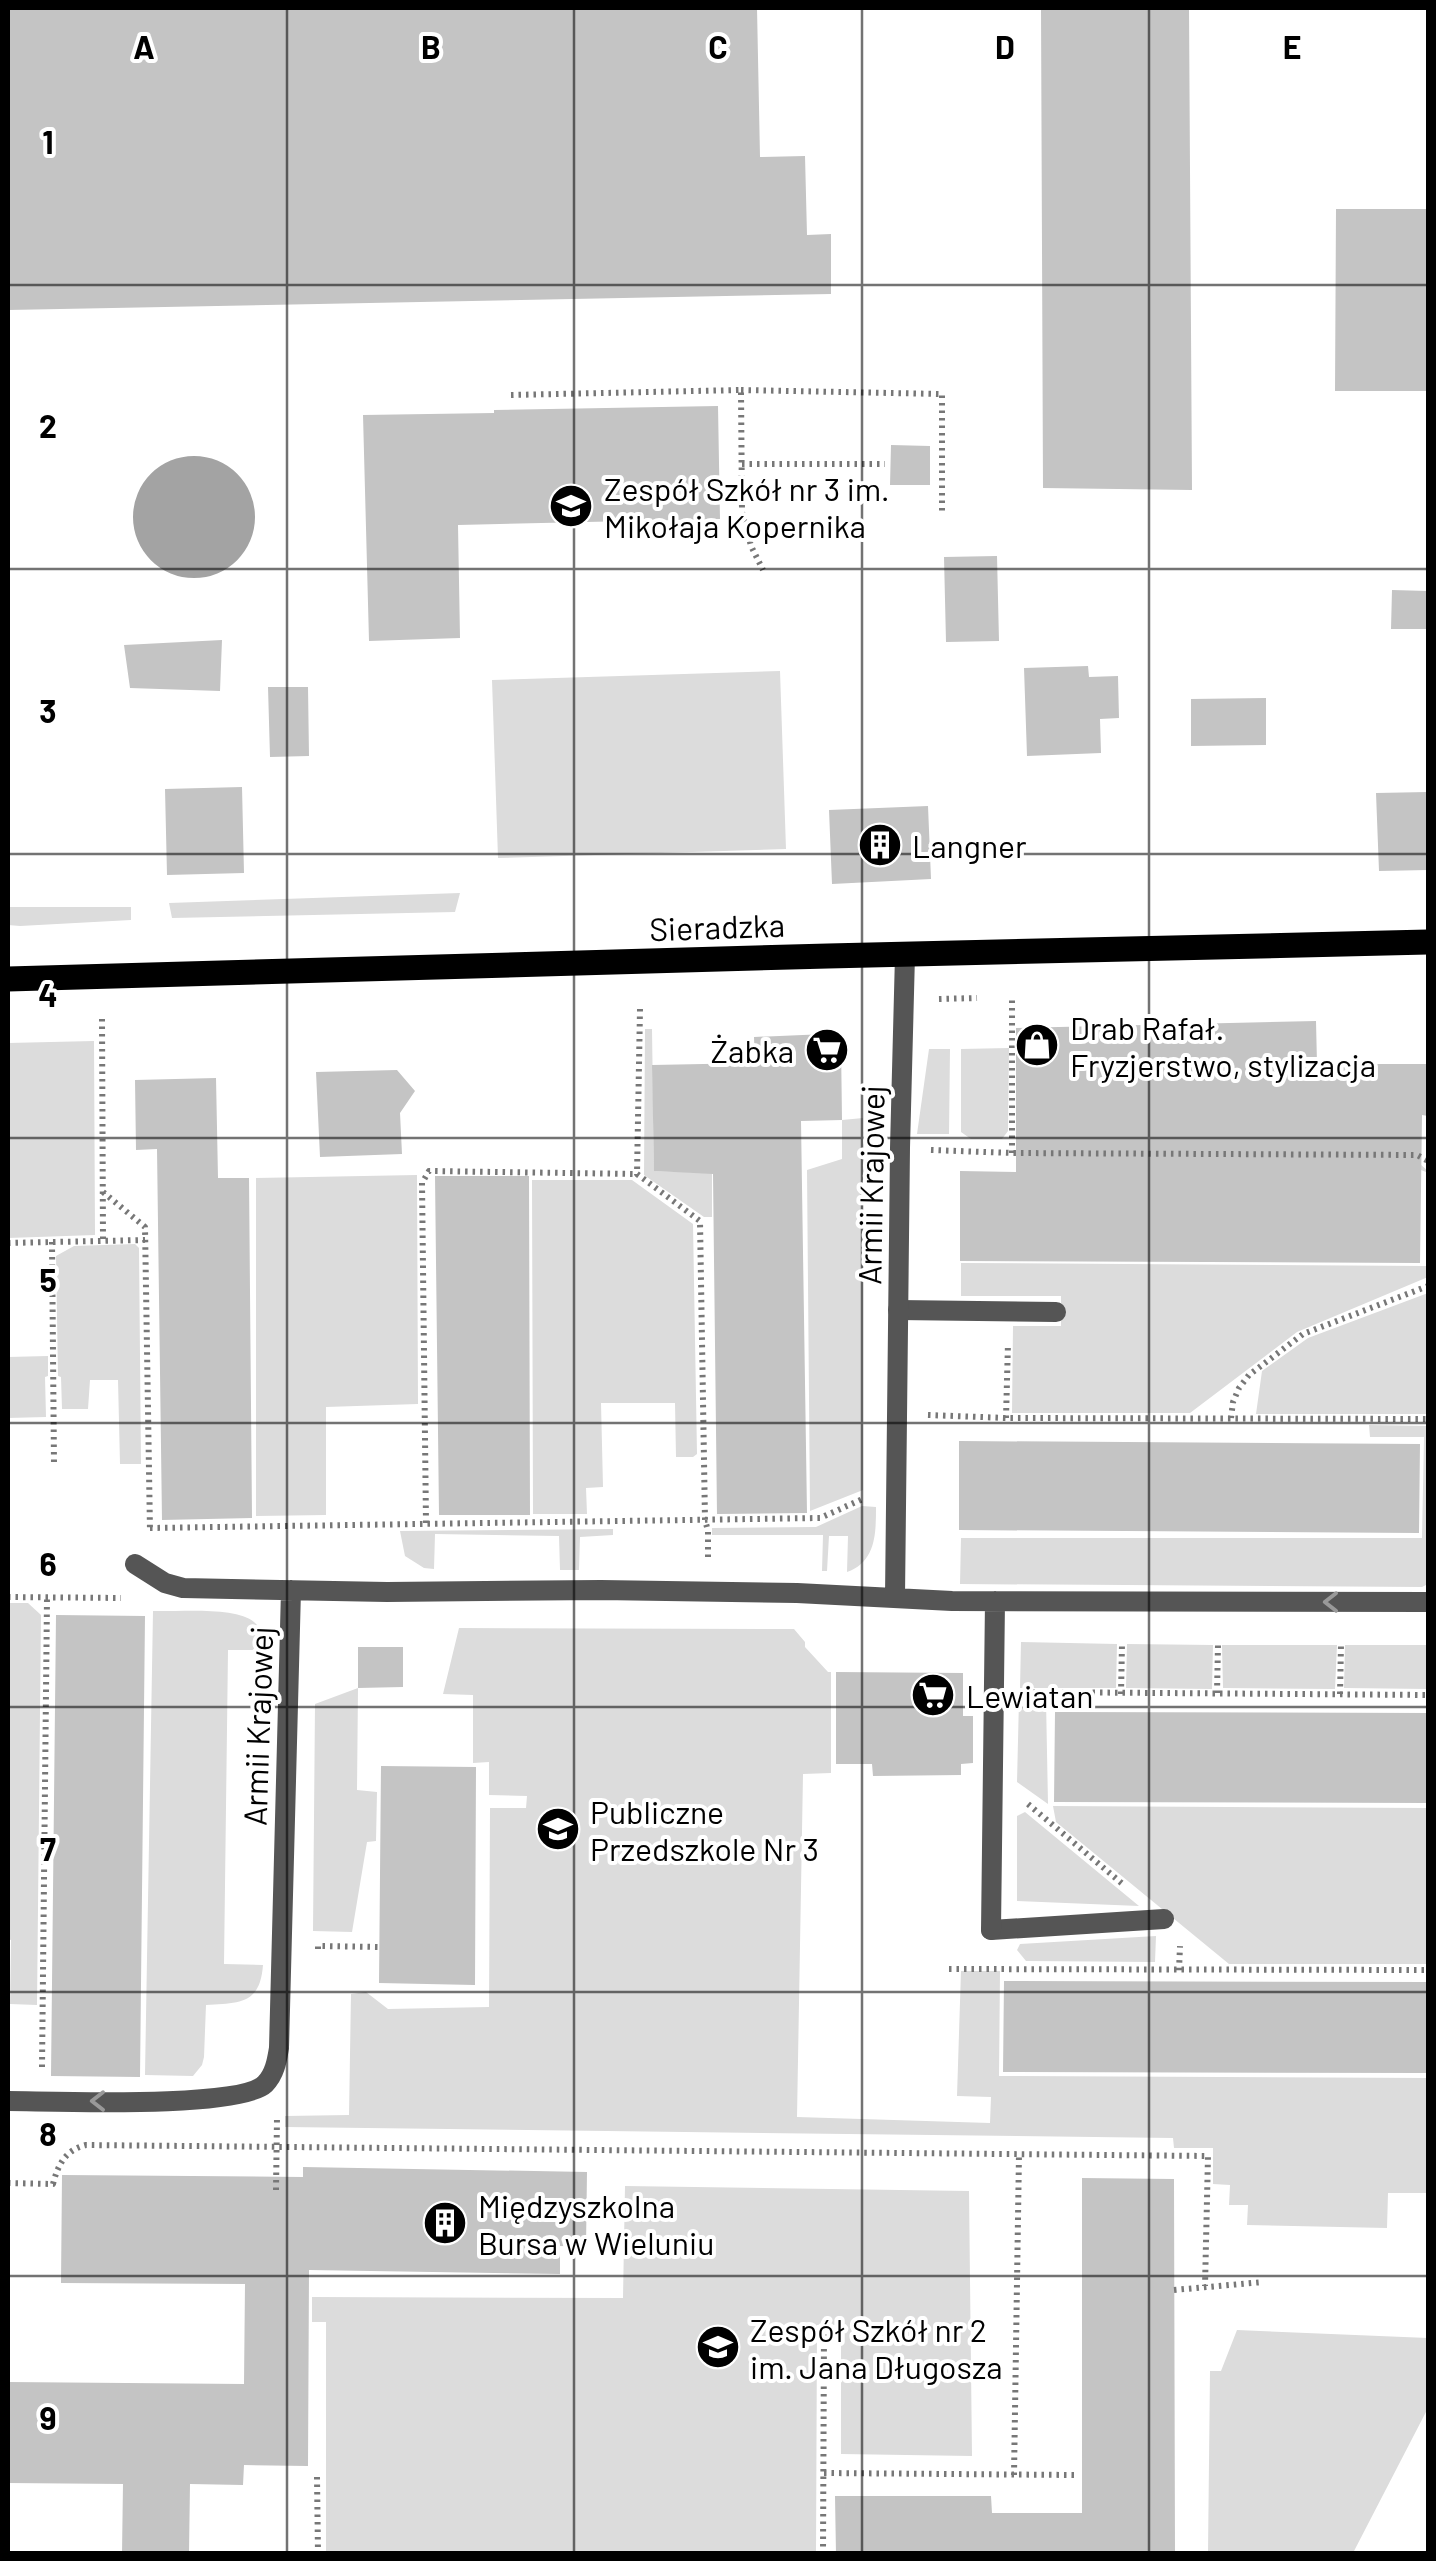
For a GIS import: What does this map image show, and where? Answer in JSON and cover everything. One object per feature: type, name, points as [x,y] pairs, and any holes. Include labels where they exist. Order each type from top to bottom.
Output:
[{"type":"main road","name":"Sieradzka","points":[[8,979],[1428,942]]},
{"type":"street","name":"Armii Krajowej","points":[[895,1597],[905,955]]},
{"type":"street","points":[[898,1310],[1056,1312]]},
{"type":"street","points":[[141,1569],[182,1588],[291,1590]]},
{"type":"street","name":"Armii Krajowej","points":[[264,2084],[274,2069],[279,2048],[291,1590],[600,1590],[995,1601],[1428,1602]]},
{"type":"street","points":[[995,1601],[991,1930],[1164,1919]]},
{"type":"street","points":[[8,2101],[189,2100],[236,2096],[264,2084]]},
{"type":"path","points":[[741,390],[742,512],[764,570]]},
{"type":"path","points":[[511,395],[741,390],[942,394],[942,515]]},
{"type":"path","points":[[742,464],[885,464]]},
{"type":"path","points":[[1012,997],[1012,1153]]},
{"type":"path","points":[[637,1174],[640,1008]]},
{"type":"path","points":[[102,1019],[103,1240]]},
{"type":"path","points":[[900,1148],[1012,1153],[1417,1156],[1428,1161]]},
{"type":"path","points":[[426,1523],[422,1182],[429,1171],[637,1174],[700,1221],[708,1592]]},
{"type":"path","points":[[8,1597],[141,1598],[141,1569],[150,1561],[146,1227],[103,1192]]},
{"type":"path","points":[[8,1243],[146,1240]]},
{"type":"path","points":[[52,1242],[54,1464]]},
{"type":"path","points":[[1231,1418],[1233,1402],[1249,1375],[1303,1334],[1428,1286]]},
{"type":"path","points":[[1006,1418],[1008,1312]]},
{"type":"path","points":[[896,1414],[1428,1419]]},
{"type":"path","points":[[150,1528],[820,1518],[862,1498],[896,1498]]},
{"type":"path","points":[[42,2101],[47,1598]]},
{"type":"path","points":[[1121,1694],[1122,1644]]},
{"type":"path","points":[[1217,1694],[1218,1645]]},
{"type":"path","points":[[1340,1694],[1342,1645]]},
{"type":"path","points":[[994,1692],[1428,1696]]},
{"type":"path","points":[[1023,1800],[1164,1919],[1180,1944],[1179,1970]]},
{"type":"path","points":[[281,1964],[318,1964],[318,1946],[379,1947]]},
{"type":"path","points":[[949,1970],[1428,1970]]},
{"type":"path","points":[[264,2084],[278,2110],[276,2190]]},
{"type":"path","points":[[8,2182],[52,2184],[63,2158],[86,2144],[1208,2156],[1205,2286]]},
{"type":"path","points":[[1014,2474],[1019,2154]]},
{"type":"path","points":[[1174,2290],[1263,2282]]},
{"type":"path","points":[[823,2554],[824,2329]]},
{"type":"path","points":[[824,2473],[1074,2475]]},
{"type":"path","points":[[318,2477],[318,2554]]},
{"type":"shaded area","points":[[194,456],[217,460],[237,474],[251,494],[255,517],[251,540],[237,560],[217,574],[194,578],[171,574],[151,560],[137,540],[133,517],[137,494],[151,474],[171,460]]},
{"type":"shaded area","points":[[780,671],[786,849],[498,858],[492,680]]},
{"type":"shaded area","points":[[460,893],[455,912],[172,918],[169,903]]},
{"type":"shaded area","points":[[8,907],[131,907],[131,920],[8,925]]},
{"type":"shaded area","points":[[645,1029],[652,1029],[654,1171],[712,1173],[712,1217],[704,1217],[644,1175]]},
{"type":"shaded area","points":[[94,1041],[95,1235],[8,1238],[8,1043]]},
{"type":"shaded area","points":[[1009,1048],[1008,1131],[1002,1139],[971,1139],[961,1132],[961,1049]]},
{"type":"shaded area","points":[[929,1049],[950,1049],[949,1134],[917,1134]]},
{"type":"shaded area","points":[[863,1118],[863,1490],[810,1511],[807,1170],[842,1159],[842,1120]]},
{"type":"shaded area","points":[[1420,1164],[1428,1171],[1428,1277],[1297,1332],[1190,1413],[1012,1413],[1013,1326],[1061,1326],[1061,1296],[961,1296],[961,1263],[1426,1266],[1426,1172]]},
{"type":"shaded area","points":[[417,1175],[418,1404],[326,1407],[326,1515],[256,1516],[256,1178]]},
{"type":"shaded area","points":[[532,1180],[632,1180],[693,1224],[697,1454],[676,1457],[675,1403],[601,1403],[603,1487],[586,1488],[587,1514],[533,1514]]},
{"type":"shaded area","points":[[135,1244],[139,1248],[141,1464],[120,1464],[118,1380],[90,1380],[88,1409],[62,1409],[56,1256],[74,1246]]},
{"type":"shaded area","points":[[1428,1293],[1428,1414],[1256,1414],[1262,1371],[1308,1338]]},
{"type":"shaded area","points":[[48,1356],[46,1417],[8,1418],[8,1357]]},
{"type":"shaded area","points":[[1369,1425],[1428,1426],[1428,1584],[1422,1587],[960,1584],[961,1538],[1422,1538],[1424,1437],[1370,1437]]},
{"type":"shaded area","points":[[862,1506],[876,1507],[872,1546],[864,1561],[847,1572],[848,1536],[829,1536],[827,1571],[822,1571],[823,1535],[712,1535],[712,1528],[816,1527]]},
{"type":"shaded area","points":[[613,1529],[613,1535],[580,1537],[579,1570],[560,1570],[559,1536],[435,1534],[434,1569],[424,1568],[405,1556],[400,1531]]},
{"type":"shaded area","points":[[8,1603],[28,1603],[41,1615],[37,2005],[10,2004]]},
{"type":"shaded area","points":[[153,1611],[220,1612],[245,1617],[259,1628],[267,1650],[228,1650],[224,1964],[263,1965],[261,1978],[246,1999],[206,2005],[204,2057],[193,2076],[145,2075]]},
{"type":"shaded area","name":"Publiczne Przedszkole Nr 3","points":[[459,1628],[794,1629],[805,1647],[831,1672],[831,1773],[803,1774],[797,2117],[990,2123],[991,2097],[957,2096],[961,1971],[1000,1971],[999,2076],[1428,2078],[1428,2193],[1388,2193],[1387,2228],[1247,2225],[1248,2205],[1229,2205],[1230,2185],[1213,2184],[1213,2148],[1174,2148],[1173,2138],[285,2127],[285,2116],[349,2115],[351,1994],[366,1992],[388,2009],[489,2007],[490,1808],[526,1808],[527,1796],[489,1795],[489,1762],[473,1763],[473,1695],[443,1694]]},
{"type":"shaded area","points":[[1021,1642],[1117,1644],[1116,1688],[1020,1688]]},
{"type":"shaded area","points":[[1127,1644],[1213,1645],[1212,1689],[1126,1688]]},
{"type":"shaded area","points":[[1222,1645],[1337,1645],[1335,1689],[1223,1688]]},
{"type":"shaded area","points":[[1345,1645],[1428,1645],[1428,1689],[1344,1688]]},
{"type":"shaded area","points":[[358,1688],[357,1790],[377,1792],[376,1841],[367,1842],[352,1932],[313,1931],[315,1704]]},
{"type":"shaded area","points":[[1019,1699],[1046,1700],[1048,1804],[1017,1782]]},
{"type":"shaded area","points":[[1053,1806],[1428,1808],[1428,1964],[1229,1964],[1056,1822]]},
{"type":"shaded area","points":[[1025,1812],[1139,1906],[1017,1901],[1017,1816]]},
{"type":"shaded area","points":[[1156,1936],[1155,1962],[1026,1961],[1017,1950],[1020,1944]]},
{"type":"shaded area","points":[[625,2186],[969,2191],[972,2456],[841,2454],[841,2325],[817,2325],[816,2553],[326,2553],[326,2322],[312,2322],[312,2297],[623,2298]]},
{"type":"shaded area","points":[[1237,2330],[1428,2338],[1428,2408],[1353,2553],[1208,2553],[1210,2371],[1221,2371]]},
{"type":"building","points":[[8,8],[757,8],[760,157],[805,156],[807,235],[831,234],[831,294],[8,310]]},
{"type":"building","points":[[1041,8],[1189,8],[1192,490],[1043,488]]},
{"type":"building","points":[[1336,209],[1428,209],[1428,391],[1335,391]]},
{"type":"building","points":[[718,406],[720,519],[458,525],[460,638],[369,641],[363,415]]},
{"type":"building","points":[[891,445],[930,446],[930,485],[890,485]]},
{"type":"building","points":[[997,556],[999,641],[946,642],[944,557]]},
{"type":"building","points":[[1392,590],[1428,591],[1428,629],[1391,629]]},
{"type":"building","points":[[222,640],[220,691],[130,688],[124,645]]},
{"type":"building","points":[[1088,666],[1089,677],[1118,676],[1119,718],[1100,719],[1101,753],[1027,756],[1024,668]]},
{"type":"building","points":[[268,687],[308,687],[309,756],[270,757]]},
{"type":"building","points":[[1266,698],[1266,745],[1191,746],[1191,699]]},
{"type":"building","points":[[242,787],[244,873],[167,875],[165,789]]},
{"type":"building","points":[[1428,792],[1428,870],[1379,871],[1376,793]]},
{"type":"building","name":"Langner","points":[[928,806],[931,879],[832,884],[829,810]]},
{"type":"building","points":[[1316,1021],[1317,1064],[1428,1064],[1428,1116],[1422,1115],[1420,1263],[960,1261],[960,1171],[1016,1172],[1016,1028]]},
{"type":"building","points":[[826,1034],[841,1044],[842,1120],[801,1121],[807,1513],[717,1514],[713,1174],[654,1171],[652,1065],[755,1063],[754,1037]]},
{"type":"building","points":[[397,1070],[415,1091],[400,1113],[402,1154],[320,1157],[316,1072]]},
{"type":"building","points":[[216,1078],[218,1178],[249,1178],[252,1518],[162,1520],[157,1149],[136,1150],[135,1080]]},
{"type":"building","points":[[435,1176],[529,1176],[530,1515],[439,1515]]},
{"type":"building","points":[[959,1441],[1420,1444],[1419,1533],[959,1530]]},
{"type":"building","points":[[56,1615],[145,1616],[140,2077],[51,2076]]},
{"type":"building","points":[[358,1647],[403,1647],[403,1687],[358,1688]]},
{"type":"building","points":[[836,1672],[963,1673],[963,1716],[973,1716],[973,1763],[961,1764],[961,1775],[873,1776],[872,1764],[836,1764]]},
{"type":"building","points":[[1055,1712],[1428,1713],[1428,1803],[1054,1802]]},
{"type":"building","points":[[381,1766],[476,1767],[475,1985],[379,1983]]},
{"type":"building","points":[[1004,1981],[1428,1982],[1428,2073],[1003,2072]]},
{"type":"building","points":[[303,2167],[587,2172],[586,2247],[560,2246],[560,2274],[309,2270],[308,2466],[244,2465],[243,2485],[190,2484],[189,2554],[122,2554],[123,2484],[8,2483],[8,2382],[244,2384],[245,2284],[61,2283],[62,2175],[303,2177]]},
{"type":"building","name":"Zespół Szkół nr 2 im. Jana Długosza","points":[[1082,2178],[1174,2179],[1175,2554],[836,2554],[835,2496],[991,2496],[992,2513],[1082,2513]]},
{"type":"place","name":"Zespół Szkół nr 3 im. Mikołaja Kopernika","points":[[571,506]]},
{"type":"place","name":"Langner","points":[[880,845]]},
{"type":"place","name":"Drab Rafał. Fryzjerstwo, stylizacja","points":[[1037,1045]]},
{"type":"place","name":"Żabka","points":[[827,1050]]},
{"type":"place","name":"Lewiatan","points":[[933,1695]]},
{"type":"place","name":"Publiczne Przedszkole Nr 3","points":[[558,1829]]},
{"type":"place","name":"Międzyszkolna Bursa w Wieluniu","points":[[445,2223]]},
{"type":"place","name":"Zespół Szkół nr 2 im. Jana Długosza","points":[[718,2347]]}]
